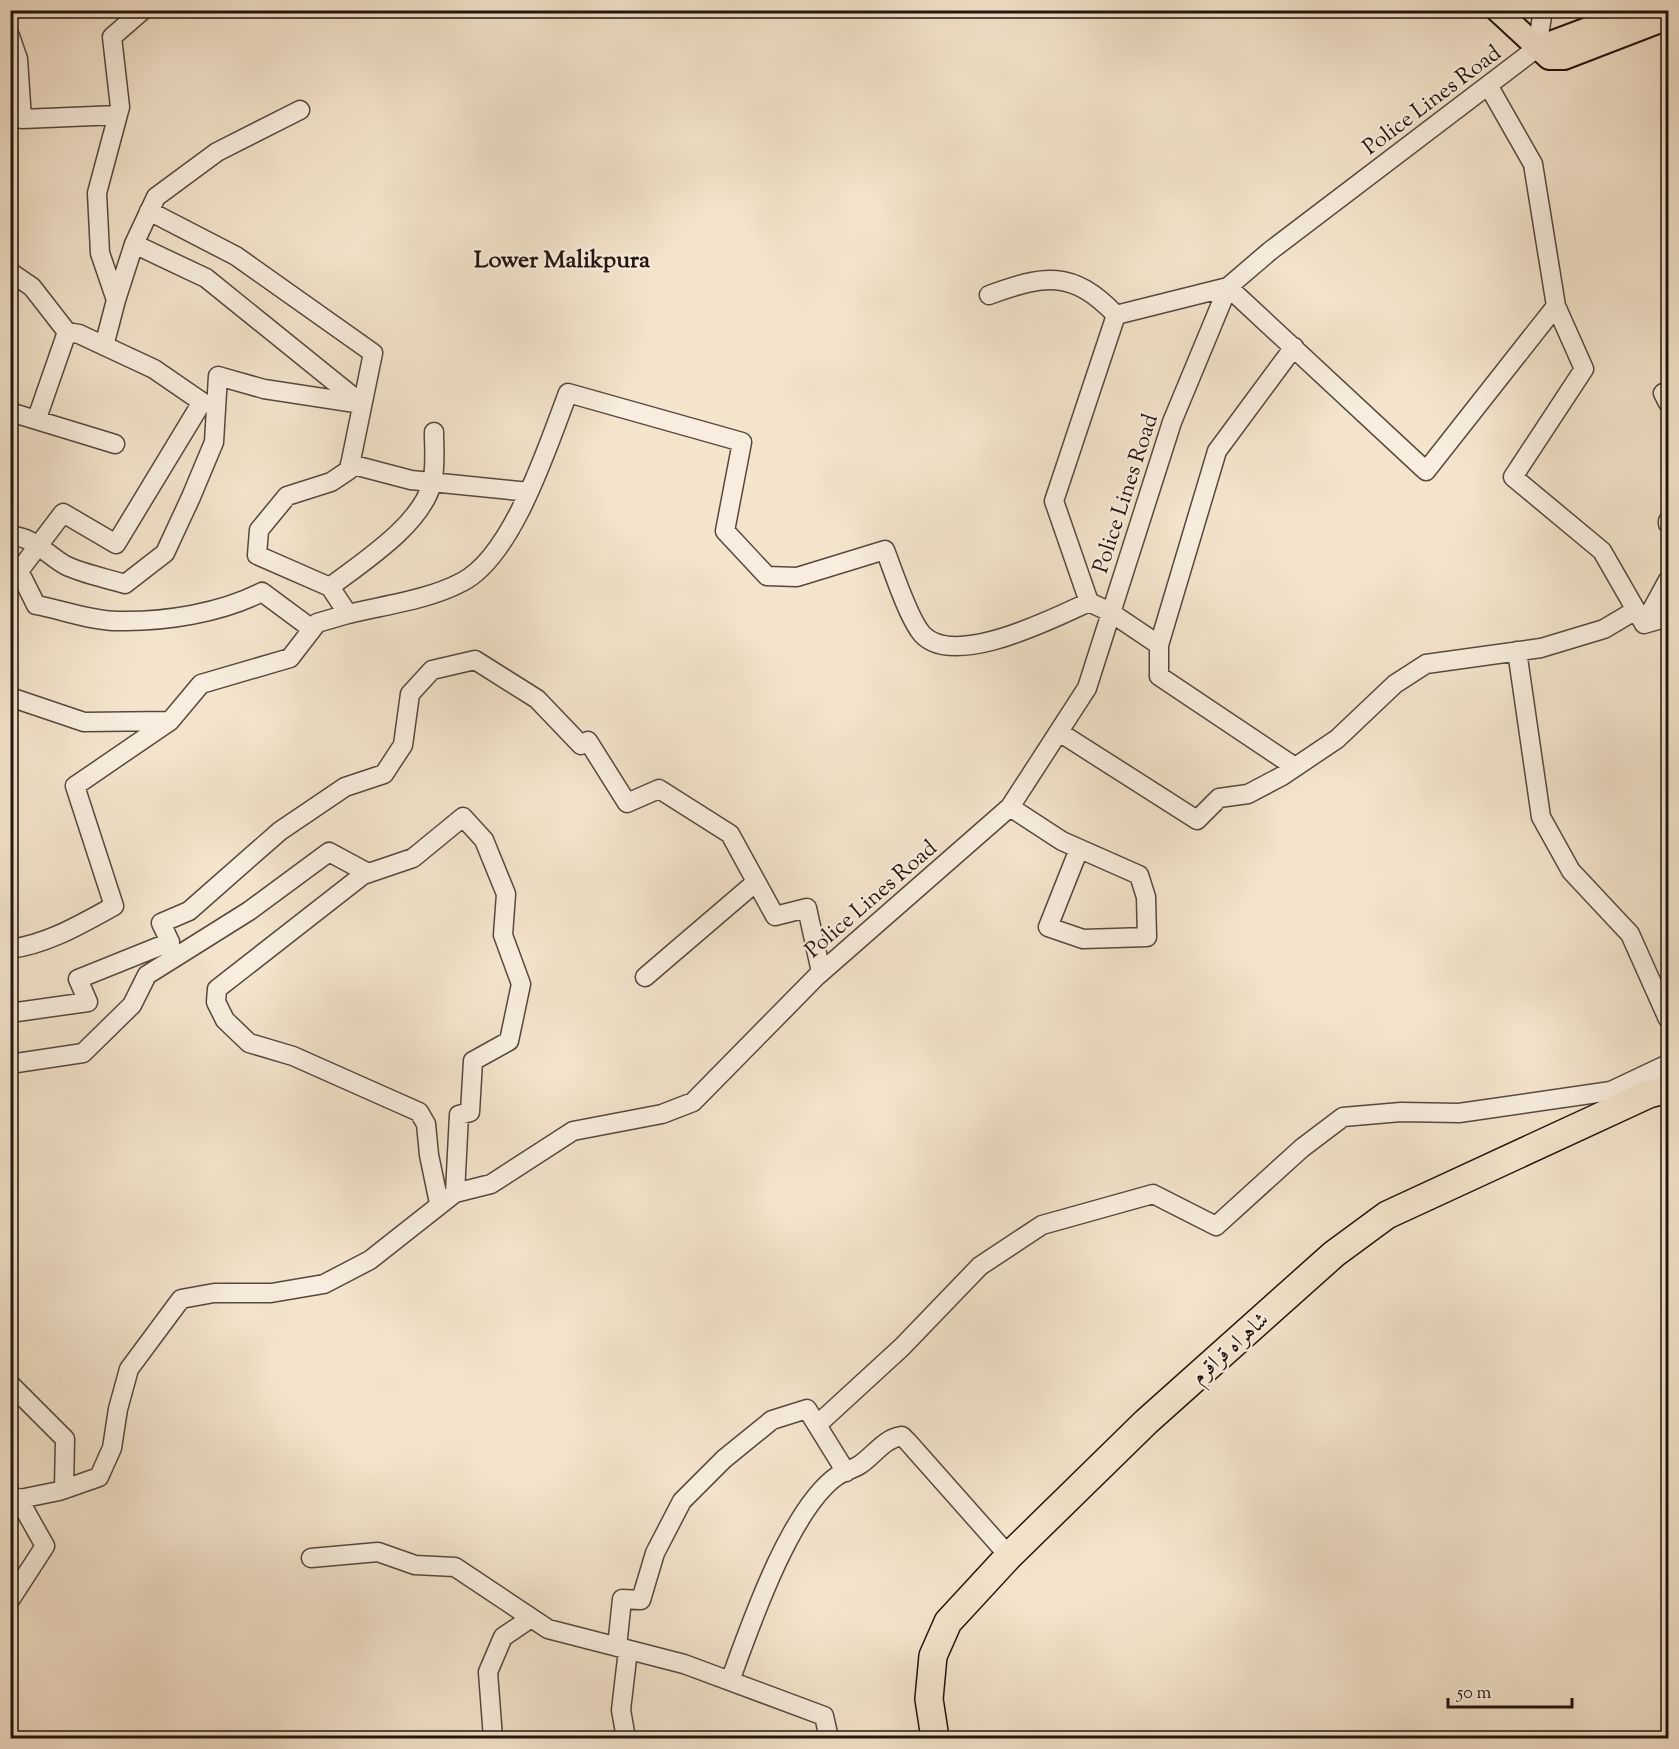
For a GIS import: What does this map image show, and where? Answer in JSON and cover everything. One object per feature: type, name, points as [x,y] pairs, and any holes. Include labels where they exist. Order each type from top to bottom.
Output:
[{"type":"highway","name":"شاہراہ قراقرم","points":[[935,1738],[929,1699],[933,1656],[948,1622],[1009,1556],[1146,1422],[1334,1254],[1387,1215],[1619,1107],[1649,1094],[1668,1089]]},
{"type":"main road","points":[[1497,10],[1550,58],[1564,58],[1668,18]]},
{"type":"main road","points":[[1537,48],[1638,10]]},
{"type":"street","points":[[116,300],[100,253],[97,193],[120,107],[112,38],[142,10]]},
{"type":"street","points":[[1537,48],[1543,10]]},
{"type":"street","points":[[10,36],[18,59],[22,119],[117,115]]},
{"type":"street","name":"Police Lines Road","points":[[14,1500],[64,1489],[99,1477],[112,1448],[118,1409],[129,1369],[181,1299],[214,1293],[271,1293],[324,1284],[370,1260],[439,1203],[455,1193],[491,1184],[573,1131],[662,1114],[693,1102],[821,972],[1010,807],[1087,688],[1172,422],[1228,287],[1270,251],[1537,48]]},
{"type":"street","points":[[1488,85],[1533,164],[1556,306],[1584,369],[1513,477],[1602,551],[1640,617]]},
{"type":"street","points":[[104,346],[134,244],[156,197],[217,152],[300,110]]},
{"type":"street","points":[[149,211],[236,256],[373,353],[349,470],[331,482],[287,496],[259,530],[257,555],[330,587],[348,614]]},
{"type":"street","points":[[134,244],[206,278],[362,404]]},
{"type":"street","points":[[10,272],[32,287],[67,333],[79,334],[154,369],[202,402],[116,544],[63,513],[19,571],[36,605],[117,621],[128,621],[171,618],[243,602],[262,592],[312,629]]},
{"type":"street","points":[[989,295],[1026,281],[1047,279],[1072,283],[1096,295],[1116,315]]},
{"type":"street","points":[[1116,315],[1228,287],[1426,471],[1556,306]]},
{"type":"street","points":[[1116,315],[1054,501],[1089,602],[1110,612],[1159,645]]},
{"type":"street","points":[[37,418],[67,333]]},
{"type":"street","points":[[1294,347],[1217,451],[1159,645],[1159,676],[1295,767]]},
{"type":"street","points":[[10,537],[15,536],[38,546],[66,566],[125,584],[165,553],[214,442],[218,376],[264,389],[362,404]]},
{"type":"street","points":[[1668,391],[1663,393],[1668,404]]},
{"type":"street","points":[[10,949],[30,946],[74,928],[114,906],[75,786],[170,722],[201,684],[290,658],[317,623],[443,592],[465,581],[492,558],[529,492],[568,393],[742,442],[725,531],[767,576],[797,577],[885,550],[919,631],[936,645],[967,646],[984,642],[1031,628],[1089,602]]},
{"type":"street","points":[[10,412],[37,418],[116,444]]},
{"type":"street","points":[[330,587],[378,550],[421,510],[433,482],[434,432]]},
{"type":"street","points":[[350,464],[411,480],[529,492]]},
{"type":"street","points":[[1640,617],[1668,580]]},
{"type":"street","points":[[1059,732],[1197,820],[1219,798],[1248,794],[1337,739],[1395,684],[1426,664],[1541,648],[1640,617],[1668,617]]},
{"type":"street","points":[[1517,651],[1541,817],[1571,871],[1630,934],[1668,1018]]},
{"type":"street","points":[[10,1013],[88,1002],[78,979],[170,942],[161,923],[189,911],[280,831],[345,787],[384,774],[402,745],[410,694],[432,670],[475,660],[537,699],[581,745],[588,741],[627,803],[659,789],[730,834],[774,916],[807,908],[821,972]]},
{"type":"street","points":[[10,697],[84,722],[170,722]]},
{"type":"street","points":[[1010,807],[1062,841],[1139,875],[1146,897],[1147,937],[1083,939],[1048,927],[1079,849]]},
{"type":"street","points":[[439,1203],[429,1155],[426,1124],[419,1112],[293,1056],[249,1043],[225,1020],[216,1002],[218,989],[368,873],[413,858],[464,817],[484,840],[506,894],[503,935],[521,984],[509,1041],[473,1061],[470,1112],[459,1114],[455,1193]]},
{"type":"street","points":[[10,1064],[83,1053],[132,1005],[147,975],[249,910],[329,852],[368,873]]},
{"type":"street","points":[[645,977],[756,882]]},
{"type":"street","points":[[817,1425],[902,1347],[980,1266],[1042,1225],[1153,1194],[1216,1226],[1302,1148],[1343,1117],[1401,1113],[1459,1113],[1611,1091],[1668,1064]]},
{"type":"street","points":[[10,1384],[65,1439],[64,1489]]},
{"type":"street","points":[[626,1738],[621,1710],[622,1599],[641,1600],[655,1553],[682,1502],[724,1459],[772,1420],[807,1409],[846,1472]]},
{"type":"street","points":[[730,1681],[755,1614],[803,1511],[836,1476],[860,1465],[892,1437],[902,1436],[1009,1556]]},
{"type":"street","points":[[10,1600],[45,1546],[14,1500]]},
{"type":"street","points":[[310,1558],[378,1552],[415,1565],[455,1567],[548,1629],[684,1664],[824,1716],[829,1738]]},
{"type":"street","points":[[493,1738],[488,1672],[503,1637],[531,1618]]},
{"type":"district","name":"Lower Malikpura","points":[[562,259]]}]
